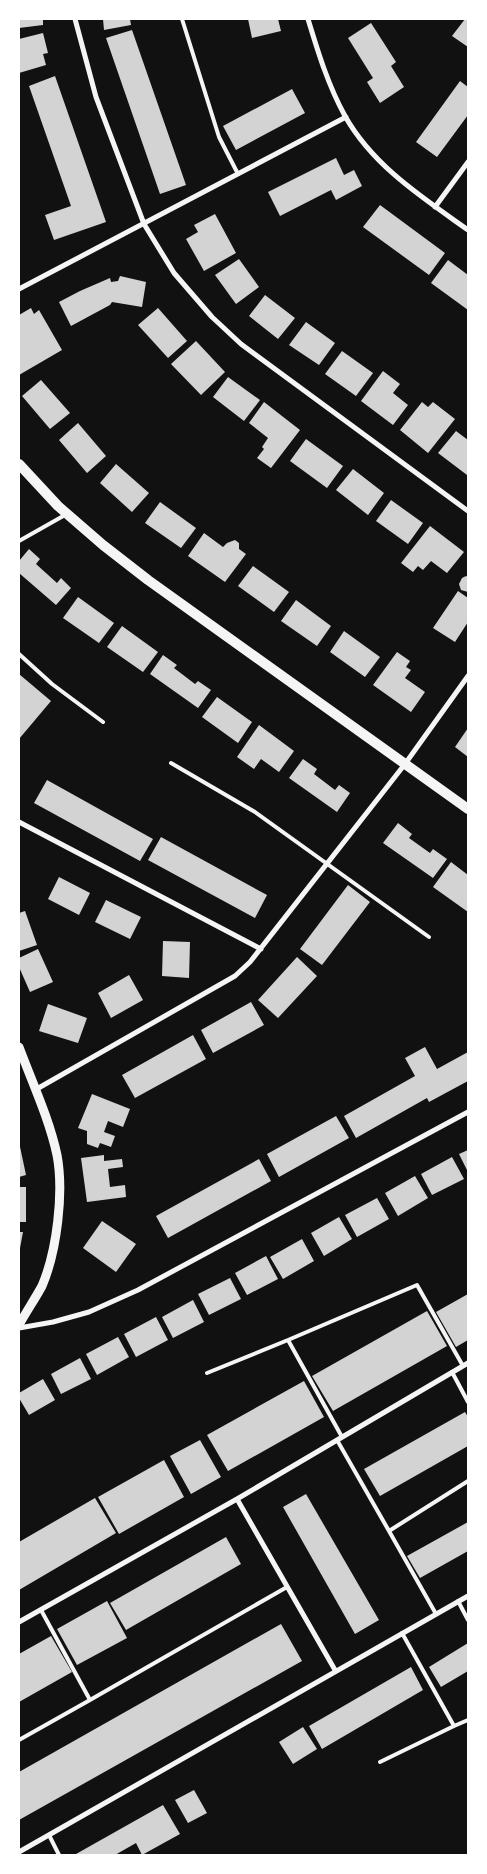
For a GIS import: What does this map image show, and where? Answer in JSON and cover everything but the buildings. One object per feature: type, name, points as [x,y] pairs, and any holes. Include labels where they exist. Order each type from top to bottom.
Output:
[{"type":"main road","points":[[19,464],[67,514],[148,580],[468,809]]},
{"type":"street","points":[[75,19],[96,97],[144,224],[174,273],[212,317],[241,344],[468,511]]},
{"type":"street","points":[[308,19],[322,63],[346,117],[381,162],[405,185],[468,230]]},
{"type":"street","points":[[19,289],[346,117]]},
{"type":"street","points":[[435,206],[468,162]]},
{"type":"street","points":[[35,1090],[235,976],[250,962],[406,764],[468,676]]},
{"type":"street","points":[[19,822],[261,949]]},
{"type":"street","points":[[19,1047],[57,1156],[60,1206],[54,1242],[42,1286],[19,1326]]},
{"type":"street","points":[[19,1326],[53,1322],[89,1312],[138,1290],[468,1112]]},
{"type":"street","points":[[19,1622],[237,1499],[466,1364]]},
{"type":"street","points":[[237,1499],[335,1670]]},
{"type":"street","points":[[19,1852],[335,1670],[468,1596]]},
{"type":"lane","points":[[182,19],[219,137],[238,174]]},
{"type":"lane","points":[[19,541],[67,514]]},
{"type":"lane","points":[[19,654],[52,684],[103,722]]},
{"type":"lane","points":[[172,763],[255,812],[429,937]]},
{"type":"lane","points":[[207,1373],[417,1285],[466,1364]]},
{"type":"lane","points":[[288,1340],[339,1439],[436,1614]]},
{"type":"lane","points":[[452,1372],[468,1402]]},
{"type":"lane","points":[[389,1531],[468,1481]]},
{"type":"lane","points":[[19,1740],[287,1587]]},
{"type":"lane","points":[[458,1602],[468,1620]]},
{"type":"lane","points":[[41,1610],[90,1700]]},
{"type":"lane","points":[[402,1633],[454,1726]]},
{"type":"lane","points":[[380,1762],[468,1720]]},
{"type":"lane","points":[[49,1834],[59,1855]]}]
